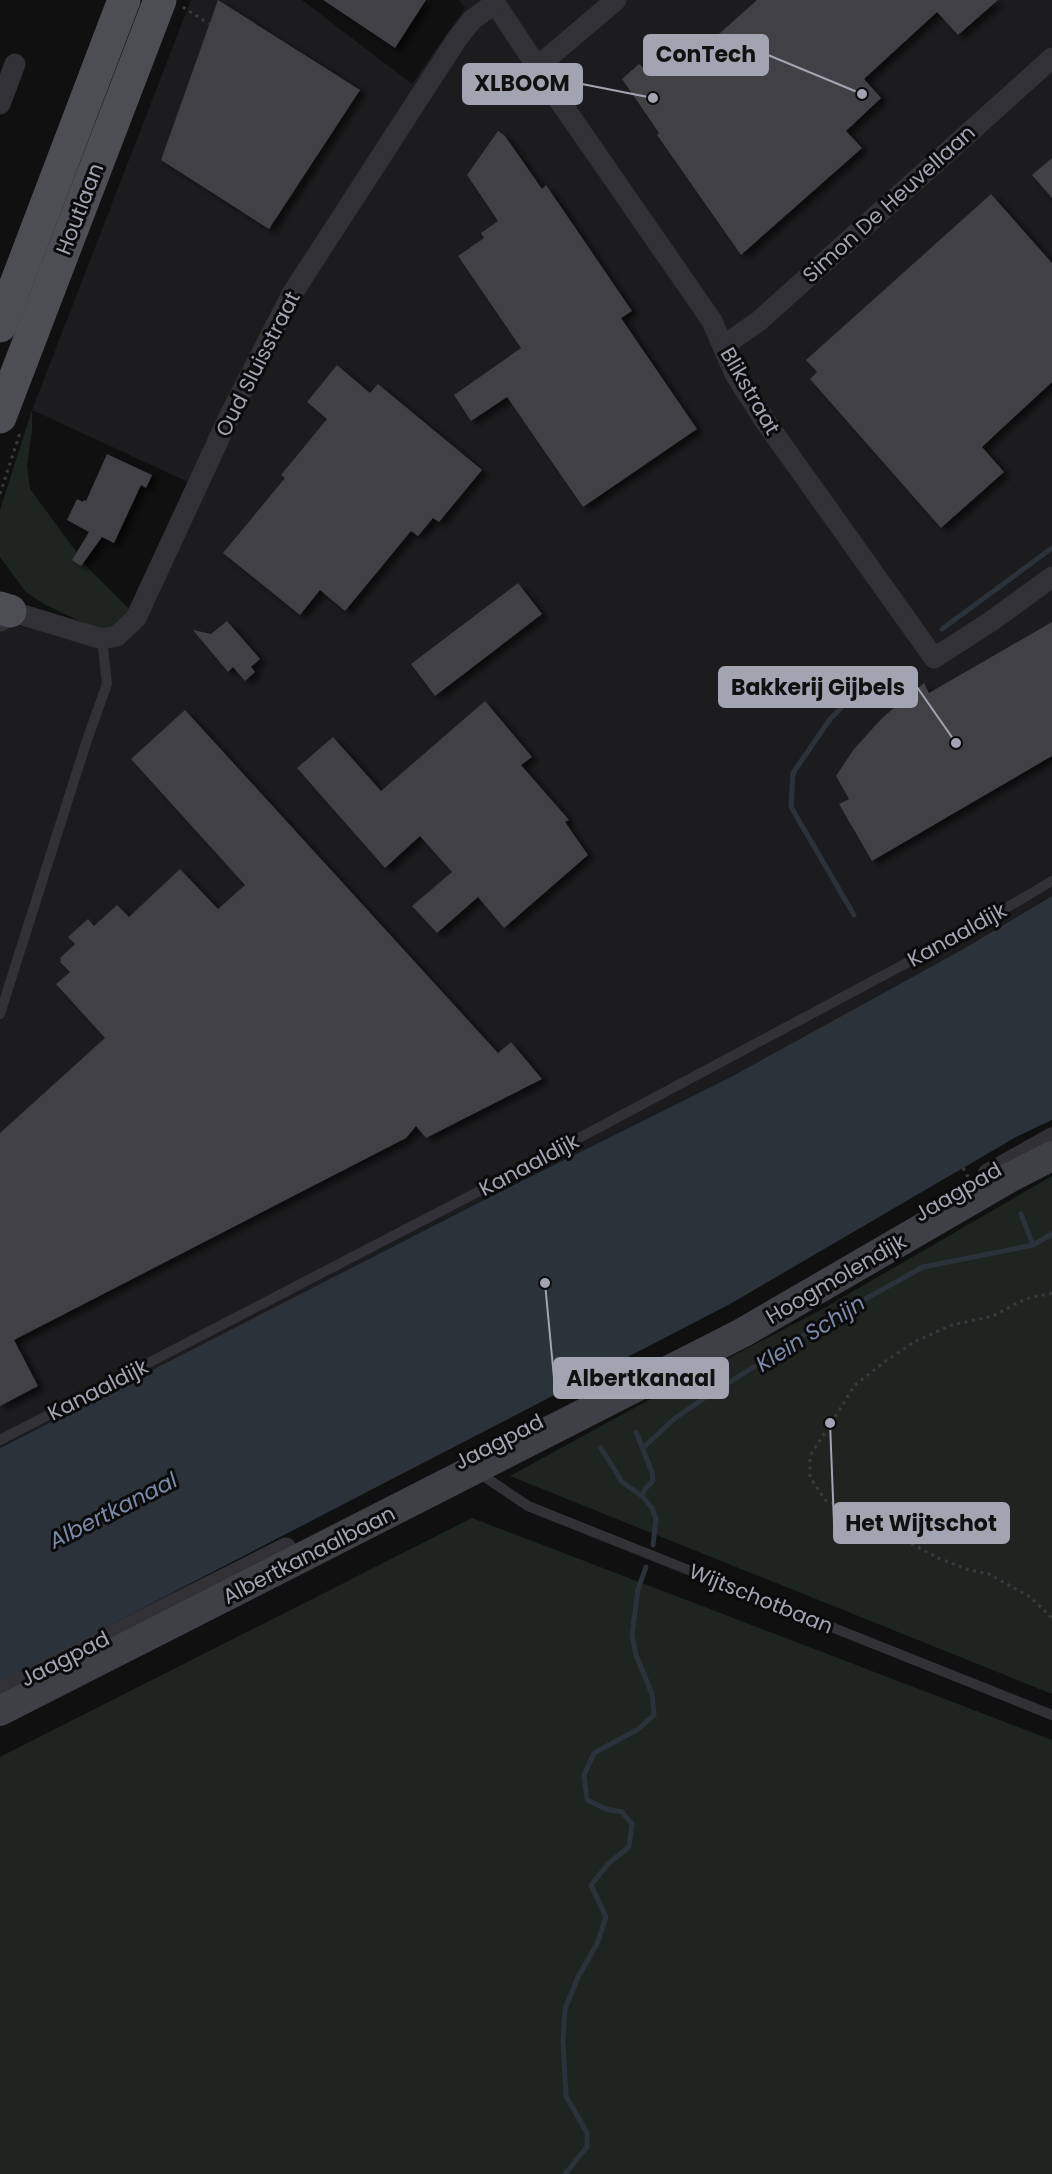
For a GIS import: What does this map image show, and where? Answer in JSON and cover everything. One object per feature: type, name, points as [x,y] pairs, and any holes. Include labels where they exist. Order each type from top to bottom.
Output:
[{"type":"main road","name":"Houtlaan","points":[[0,326],[124,0]]},
{"type":"main road","name":"Houtlaan","points":[[0,417],[169,2]]},
{"type":"street","points":[[537,67],[616,0]]},
{"type":"street","name":"Blikstraat","points":[[494,2],[712,321],[735,374],[765,421],[934,658],[990,622],[1052,577]]},
{"type":"street","name":"Oud Sluisstraat","points":[[102,639],[117,636],[136,618],[230,416],[292,294],[457,39],[472,20],[494,2]]},
{"type":"street","name":"Simon De Heuvellaan","points":[[723,346],[759,321],[1052,58]]},
{"type":"street","points":[[0,104],[15,64]]},
{"type":"street","points":[[3,614],[102,639]]},
{"type":"street","name":"Jaagpad","points":[[0,1692],[600,1391],[736,1320],[1052,1138]]},
{"type":"street","name":"Hoogmolendijk","points":[[618,1398],[742,1334],[1009,1178],[1052,1156]]},
{"type":"street","name":"Albertkanaalbaan","points":[[0,1711],[618,1398]]},
{"type":"lane","points":[[0,1014],[85,746],[107,684],[102,639]]},
{"type":"lane","name":"Kanaaldijk","points":[[0,1440],[504,1179],[974,927],[1052,881]]},
{"type":"lane","name":"Wijtschotbaan","points":[[476,1471],[528,1506],[1052,1716]]},
{"type":"path","points":[[169,2],[209,24]]},
{"type":"path","points":[[1052,1293],[1025,1299],[993,1316],[952,1325],[916,1341],[855,1384],[810,1456],[810,1477],[825,1500],[857,1514],[938,1558],[969,1570],[989,1574],[1030,1598],[1052,1618]]},
{"type":"shaded area","points":[[191,0],[302,0],[412,84],[465,8],[459,0],[1052,0],[1052,896],[965,948],[729,1078],[480,1202],[0,1448],[0,622],[117,636],[197,486],[32,410]]},
{"type":"shaded area","points":[[32,410],[32,430],[27,465],[30,489],[89,569],[131,611],[115,628],[94,628],[44,604],[26,592],[0,557],[0,510]]},
{"type":"shaded area","points":[[1052,1176],[1052,1694],[510,1476],[826,1307]]},
{"type":"shaded area","points":[[472,1518],[1052,1740],[1052,2174],[0,2174],[0,1757]]},
{"type":"water","name":"Albertkanaal","points":[[1052,896],[1052,1120],[1016,1137],[730,1304],[0,1682],[0,1448],[480,1202],[729,1078],[965,948]]},
{"type":"building","points":[[218,0],[360,90],[269,229],[161,160]]},
{"type":"building","points":[[323,0],[426,0],[395,48]]},
{"type":"building","points":[[757,0],[998,0],[958,35],[937,12],[864,79],[881,98],[846,131],[862,148],[741,255],[657,135],[659,133],[622,79],[639,64],[651,75],[682,46],[693,57]]},
{"type":"building","points":[[498,131],[505,136],[542,189],[546,185],[632,311],[621,318],[697,429],[583,507],[507,397],[471,421],[454,395],[521,348],[458,256],[484,238],[481,233],[498,221],[467,175]]},
{"type":"building","points":[[1052,158],[1052,198],[1032,175]]},
{"type":"building","points":[[991,194],[1052,263],[1052,382],[982,447],[1004,472],[941,528],[810,379],[817,372],[806,360]]},
{"type":"building","points":[[337,365],[370,393],[378,384],[482,470],[439,522],[433,518],[418,536],[411,531],[345,611],[320,590],[300,615],[223,553],[285,478],[281,475],[327,419],[307,402]]},
{"type":"building","points":[[107,454],[152,475],[146,488],[141,485],[114,543],[102,537],[81,566],[72,560],[89,532],[67,520],[77,499],[86,501]]},
{"type":"building","points":[[518,583],[542,614],[435,696],[411,664]]},
{"type":"building","points":[[227,621],[260,659],[251,667],[255,672],[245,681],[233,667],[228,672],[193,630],[211,634]]},
{"type":"building","points":[[1052,622],[1052,756],[872,861],[839,804],[849,799],[836,776],[854,749],[882,718],[924,683],[929,693]]},
{"type":"building","points":[[485,701],[532,757],[521,765],[569,820],[565,822],[588,855],[504,928],[478,897],[437,933],[412,906],[452,872],[420,836],[385,868],[297,768],[333,737],[381,791]]},
{"type":"building","points":[[185,710],[498,1053],[511,1042],[542,1079],[426,1138],[416,1126],[406,1138],[14,1340],[38,1386],[0,1406],[0,1133],[105,1038],[56,984],[70,972],[60,962],[60,958],[75,944],[68,937],[88,919],[94,926],[117,905],[129,917],[180,869],[218,909],[245,885],[131,759]]},
{"type":"waterway","name":"Klein Schijn","points":[[942,629],[1052,548]]},
{"type":"waterway","name":"Klein Schijn","points":[[854,915],[791,807],[793,773],[830,719],[862,687],[886,669]]},
{"type":"waterway","name":"Klein Schijn","points":[[643,1448],[674,1419],[703,1399],[831,1318],[923,1267],[1033,1245],[1021,1214]]},
{"type":"waterway","points":[[1033,1245],[1052,1234]]},
{"type":"waterway","name":"Klein Schijn","points":[[636,1432],[652,1472],[653,1481],[642,1496]]},
{"type":"waterway","points":[[601,1448],[622,1482],[642,1496],[652,1508],[656,1519],[653,1545]]},
{"type":"waterway","name":"Klein Schijn","points":[[565,2174],[587,2147],[587,2133],[566,2096],[563,2040],[565,2009],[578,1977],[597,1944],[606,1917],[591,1885],[609,1863],[629,1847],[632,1824],[622,1812],[606,1809],[587,1800],[584,1775],[594,1753],[637,1730],[654,1715],[652,1694],[636,1655],[632,1635],[638,1589],[646,1567]]},
{"type":"place","name":"ConTech","points":[[862,94]]},
{"type":"place","name":"XLBOOM","points":[[653,98]]},
{"type":"place","name":"Bakkerij Gijbels","points":[[956,743]]},
{"type":"place","name":"Albertkanaal","points":[[545,1283]]},
{"type":"place","name":"Het Wijtschot","points":[[830,1423]]}]
